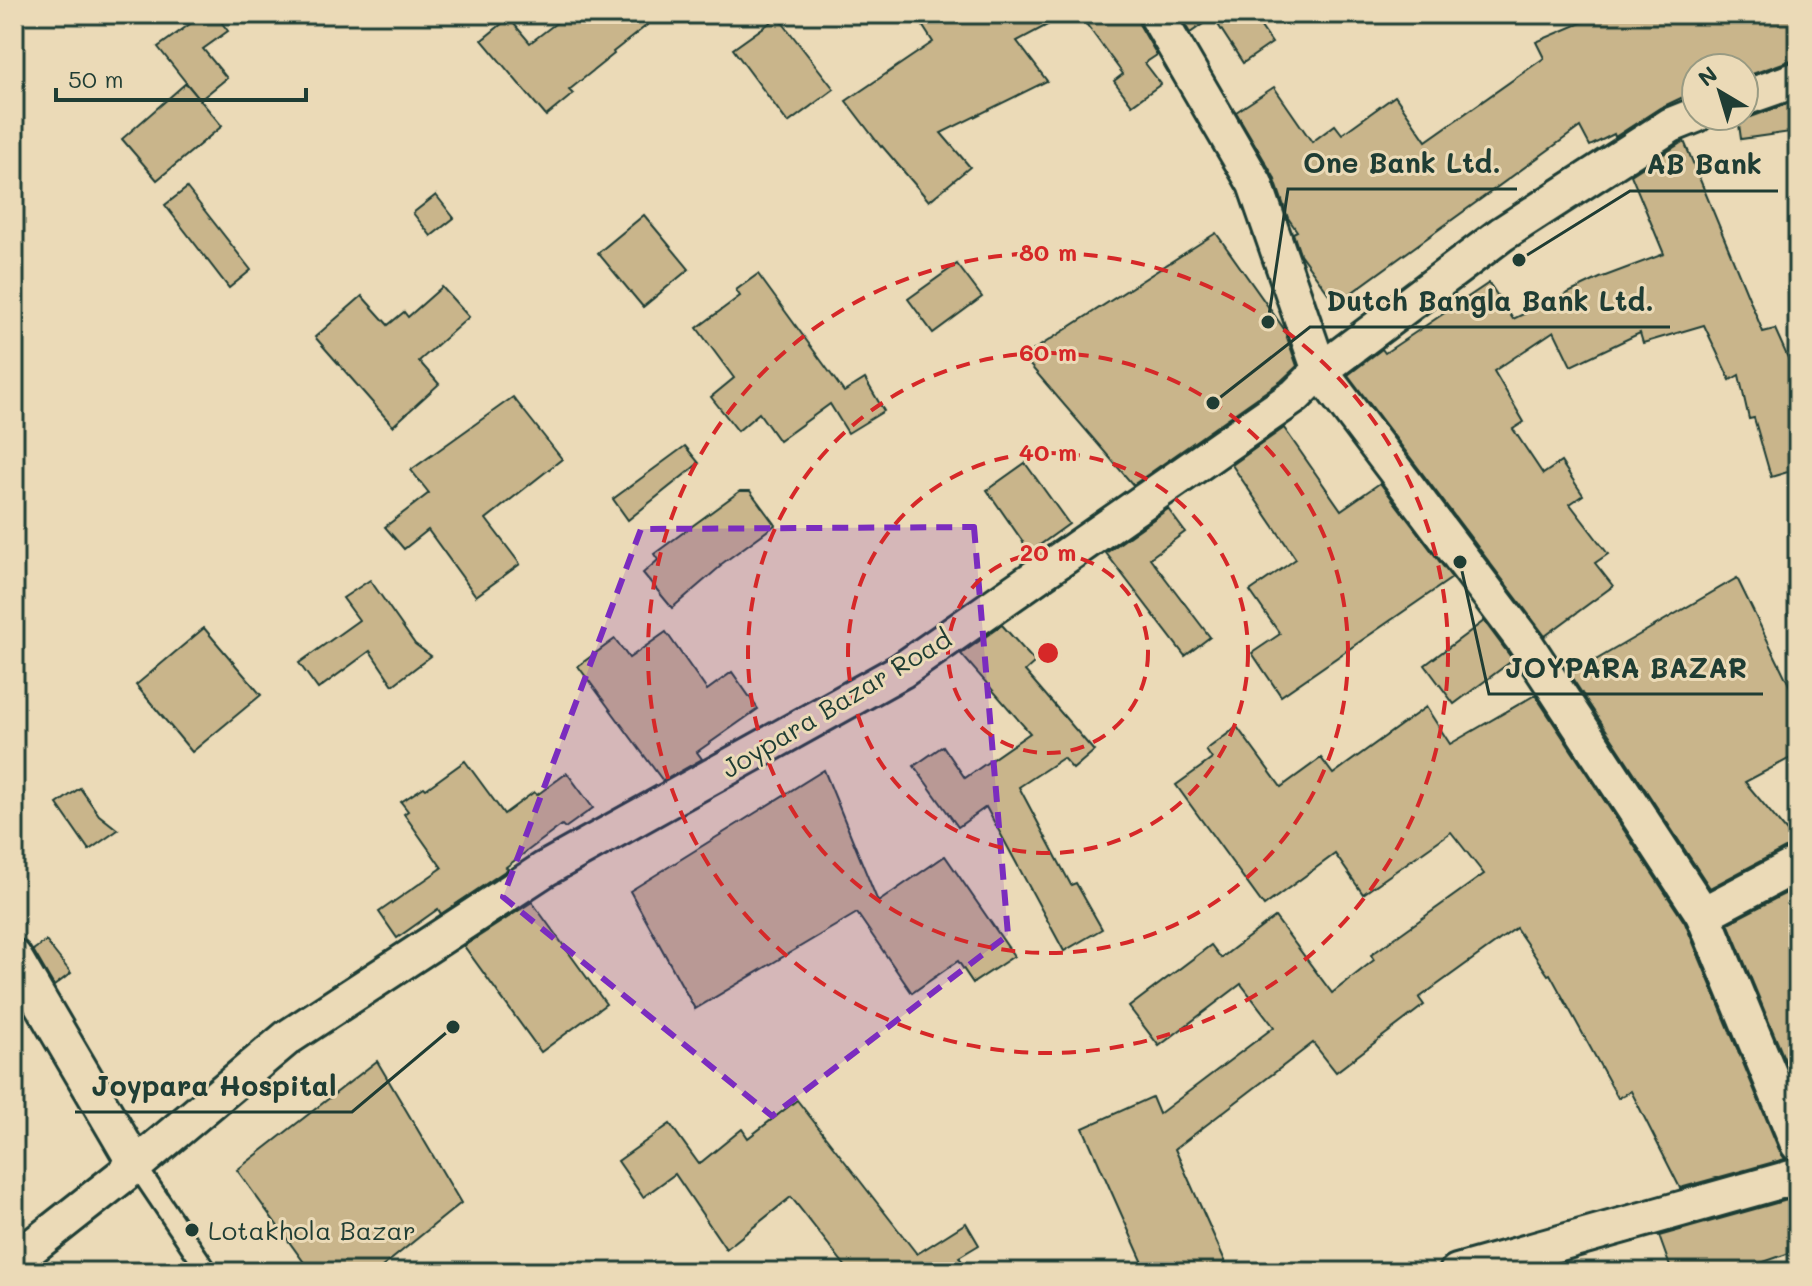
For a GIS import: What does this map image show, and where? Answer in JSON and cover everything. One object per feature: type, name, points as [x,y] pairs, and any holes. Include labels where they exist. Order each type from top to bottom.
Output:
[{"type":"street","points":[[1156,14],[1255,184],[1320,371],[1524,641],[1703,914],[1798,1144]]},
{"type":"street","points":[[1760,92],[1798,79]]},
{"type":"street","name":"Joypara Bazar Road","points":[[14,1261],[136,1165],[287,1038],[545,869],[901,671],[1295,396],[1320,371],[1502,234],[1680,121]]},
{"type":"street","points":[[1703,914],[1798,864]]},
{"type":"street","points":[[14,957],[136,1165]]},
{"type":"street","points":[[1457,1272],[1798,1176]]},
{"type":"lane","points":[[136,1165],[208,1272]]},
{"type":"highlighted area","points":[[974,527],[1008,935],[772,1116],[503,897],[641,529]]},
{"type":"building","points":[[204,14],[215,14],[228,31],[203,49],[227,78],[200,100],[158,47]]},
{"type":"building","points":[[568,14],[661,14],[569,90],[573,94],[546,116],[482,40],[509,18],[530,43]]},
{"type":"building","points":[[915,14],[1068,14],[1017,41],[1047,81],[941,133],[970,167],[929,201],[881,147],[846,101],[933,42]]},
{"type":"building","points":[[1079,14],[1136,14],[1157,55],[1145,63],[1161,84],[1132,105],[1114,81],[1123,74]]},
{"type":"building","points":[[1179,14],[1252,14],[1272,43],[1243,63],[1213,17],[1190,33]]},
{"type":"building","points":[[1602,14],[1798,14],[1798,60],[1760,71],[1760,52],[1680,52],[1680,99],[1615,137],[1614,134],[1590,146],[1580,127],[1336,304],[1300,254],[1293,233],[1297,231],[1288,218],[1274,177],[1236,112],[1274,87],[1312,142],[1335,125],[1342,134],[1395,96],[1426,141],[1544,58],[1536,42]]},
{"type":"building","points":[[778,17],[834,89],[788,123],[733,49]]},
{"type":"building","points":[[186,83],[222,126],[157,180],[122,139]]},
{"type":"building","points":[[1798,100],[1798,131],[1741,139],[1740,132],[1760,132],[1760,114]]},
{"type":"building","points":[[1684,141],[1763,332],[1775,329],[1793,369],[1798,391],[1798,469],[1771,477],[1754,418],[1749,419],[1739,375],[1730,380],[1704,325],[1643,343],[1640,333],[1571,366],[1554,331],[1494,371],[1524,422],[1513,429],[1543,474],[1561,462],[1583,495],[1570,504],[1608,554],[1595,563],[1613,586],[1545,636],[1348,375],[1382,349],[1385,353],[1489,283],[1513,319],[1600,278],[1664,254],[1631,175]]},
{"type":"building","points":[[187,188],[251,270],[229,288],[165,205]]},
{"type":"building","points":[[436,195],[454,218],[431,236],[413,213]]},
{"type":"building","points":[[644,215],[689,269],[643,307],[598,253]]},
{"type":"building","points":[[1216,233],[1284,329],[1297,366],[1281,381],[1133,485],[1023,357]]},
{"type":"building","points":[[957,264],[982,297],[933,333],[908,299]]},
{"type":"building","points":[[758,274],[844,392],[865,379],[884,411],[848,433],[830,404],[779,441],[759,413],[738,431],[711,397],[734,378],[697,328],[740,296],[736,290]]},
{"type":"building","points":[[442,287],[469,317],[419,361],[439,384],[393,426],[315,337],[362,296],[388,325],[404,312],[408,317]]},
{"type":"building","points":[[513,397],[562,459],[486,519],[520,564],[476,596],[428,530],[404,549],[385,527],[429,493],[411,470]]},
{"type":"building","points":[[1284,428],[1341,510],[1380,483],[1452,578],[1281,696],[1252,653],[1280,634],[1250,591],[1296,559],[1232,465]]},
{"type":"building","points":[[685,446],[699,463],[628,520],[613,499]]},
{"type":"building","points":[[1025,463],[1069,524],[1030,552],[987,490]]},
{"type":"building","points":[[740,491],[750,491],[775,525],[720,565],[672,608],[643,573],[658,560],[654,554]]},
{"type":"building","points":[[1168,509],[1185,532],[1150,558],[1210,637],[1185,656],[1106,553]]},
{"type":"building","points":[[1737,578],[1798,703],[1798,754],[1745,782],[1797,844],[1710,888],[1570,675]]},
{"type":"building","points":[[370,580],[415,644],[431,656],[393,685],[370,651],[318,689],[299,663],[359,620],[343,598]]},
{"type":"building","points":[[1484,621],[1513,660],[1454,704],[1425,665]]},
{"type":"building","points":[[1002,625],[1035,662],[1025,671],[1094,751],[1073,769],[1063,758],[1019,787],[1071,885],[1076,883],[1102,929],[1064,951],[986,807],[958,827],[914,766],[943,746],[965,778],[1030,733],[961,654]]},
{"type":"building","points":[[204,628],[261,695],[192,752],[136,685]]},
{"type":"building","points":[[666,632],[707,690],[732,672],[758,709],[697,752],[702,759],[663,781],[578,666],[615,639],[629,658]]},
{"type":"building","points":[[1535,695],[1685,923],[1785,1159],[1680,1188],[1631,1091],[1618,1098],[1550,974],[1516,928],[1419,998],[1424,1005],[1336,1072],[1313,1043],[1175,1149],[1230,1272],[1147,1272],[1083,1128],[1152,1097],[1159,1114],[1274,1027],[1241,984],[1159,1046],[1129,1007],[1211,945],[1221,958],[1275,917],[1332,993],[1374,960],[1371,955],[1484,874],[1451,832],[1363,894],[1335,854],[1264,906],[1176,785],[1212,759],[1206,750],[1237,727],[1281,787],[1321,758],[1333,774],[1426,707],[1450,744]]},
{"type":"building","points":[[465,761],[504,814],[567,773],[593,808],[565,828],[562,825],[506,867],[508,869],[441,914],[438,909],[397,938],[379,912],[442,868],[404,814],[408,811],[401,802],[424,787],[426,789]]},
{"type":"building","points":[[824,770],[878,902],[945,856],[1014,956],[973,983],[958,961],[912,993],[857,913],[695,1009],[630,891]]},
{"type":"building","points":[[80,788],[99,815],[118,830],[89,850],[57,804]]},
{"type":"building","points":[[1798,887],[1798,1092],[1728,923]]},
{"type":"building","points":[[532,902],[606,1004],[541,1052],[464,946]]},
{"type":"building","points":[[46,941],[71,973],[54,986],[33,950]]},
{"type":"building","points":[[377,1061],[461,1203],[376,1272],[311,1272],[237,1170]]},
{"type":"building","points":[[797,1100],[917,1254],[966,1223],[979,1245],[959,1257],[969,1272],[850,1272],[791,1197],[726,1249],[675,1174],[643,1197],[618,1161],[670,1124],[699,1164],[742,1129],[748,1138]]},
{"type":"building","points":[[1798,1197],[1798,1250],[1735,1272],[1672,1272],[1659,1236]]},
{"type":"place","name":"AB Bank","points":[[1519,260]]},
{"type":"place","name":"One Bank Ltd.","points":[[1268,322]]},
{"type":"place","name":"Dutch Bangla Bank Ltd.","points":[[1213,403]]},
{"type":"place","name":"JOYPARA BAZAR","points":[[1460,562]]},
{"type":"place","name":"Joypara Hospital","points":[[453,1027]]},
{"type":"place","name":"Lotakhola Bazar","points":[[192,1230]]}]
